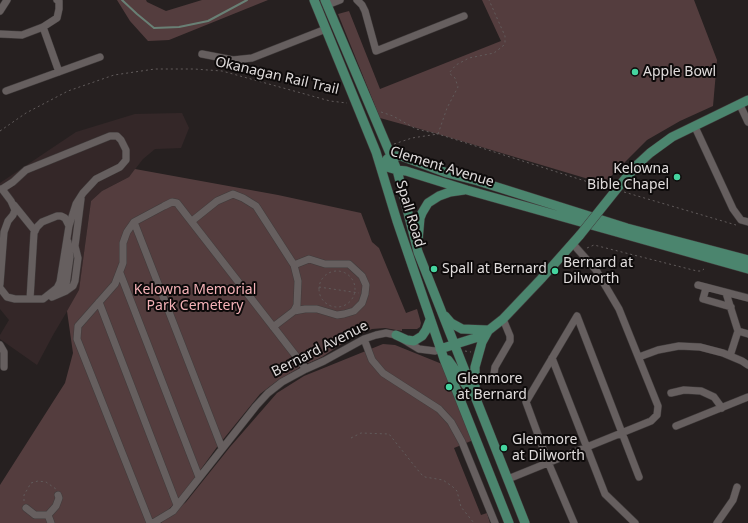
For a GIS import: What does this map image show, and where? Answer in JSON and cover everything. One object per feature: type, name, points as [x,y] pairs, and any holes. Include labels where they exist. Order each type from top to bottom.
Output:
[{"type":"main road","name":"Spall Road","points":[[314,0],[367,129],[380,165],[440,349]]},
{"type":"main road","name":"Spall Road","points":[[326,2],[397,170],[418,252],[475,398]]},
{"type":"main road","name":"Bernard Avenue","points":[[440,349],[475,338],[489,330],[503,319],[573,244],[621,188],[637,165],[650,153],[672,137],[744,102]]},
{"type":"main road","name":"Clement Avenue","points":[[380,165],[391,156],[401,156],[447,173],[478,181],[627,228],[748,260]]},
{"type":"main road","name":"Clement Avenue","points":[[380,165],[406,171],[467,190],[748,269]]},
{"type":"main road","points":[[418,252],[417,237],[420,218],[428,203],[439,196],[450,192],[467,190]]},
{"type":"main road","points":[[441,312],[451,323],[462,329],[489,330],[482,342],[475,367],[475,398]]},
{"type":"main road","points":[[396,335],[407,340],[414,341],[422,336],[430,320]]},
{"type":"main road","points":[[440,349],[475,398],[525,523]]},
{"type":"main road","points":[[440,349],[509,523]]},
{"type":"street","points":[[0,11],[7,0]]},
{"type":"street","points":[[0,34],[22,35],[57,18],[59,1],[57,0]]},
{"type":"street","points":[[326,2],[340,0]]},
{"type":"street","points":[[356,0],[365,10],[376,51],[464,16]]},
{"type":"street","points":[[43,26],[59,72]]},
{"type":"street","points":[[202,54],[233,60],[252,58],[326,29]]},
{"type":"street","points":[[6,91],[100,57]]},
{"type":"street","points":[[744,102],[748,122]]},
{"type":"street","points":[[695,127],[733,209],[741,220],[748,222]]},
{"type":"street","points":[[35,231],[1,189],[13,182],[26,170],[110,136],[117,136],[121,140],[126,150],[126,160],[120,168],[96,179],[83,193],[76,204],[69,226],[60,282],[57,288],[43,299]]},
{"type":"street","points":[[0,288],[6,297],[11,299],[43,299],[66,291],[72,286],[75,281],[78,258],[75,246],[80,200],[83,193]]},
{"type":"street","points":[[192,221],[225,197],[233,194],[244,198],[256,206],[294,265],[298,281],[297,305],[294,311]]},
{"type":"street","points":[[0,284],[4,232],[8,221],[15,210],[11,201]]},
{"type":"street","points":[[150,523],[77,339],[78,326],[115,284],[123,263],[123,243],[127,232],[134,222],[172,202],[177,203],[306,369]]},
{"type":"street","points":[[30,299],[35,231],[42,222],[56,216],[65,218],[69,226]]},
{"type":"street","points":[[134,222],[222,448]]},
{"type":"street","points":[[52,297],[64,290],[66,285],[70,257],[67,240]]},
{"type":"street","points":[[508,479],[651,421],[657,415],[658,406],[619,309],[610,291],[596,270],[573,244]]},
{"type":"street","points":[[273,327],[294,311],[304,308],[317,309],[333,315],[354,311],[362,303],[366,285],[362,276],[349,264],[325,264],[309,259],[294,265]]},
{"type":"street","points":[[120,273],[199,477]]},
{"type":"street","points":[[698,285],[748,298]]},
{"type":"street","points":[[706,288],[703,299],[731,307]]},
{"type":"street","points":[[726,293],[738,331],[730,356]]},
{"type":"street","points":[[99,302],[177,505]]},
{"type":"street","points":[[574,523],[548,462],[526,402],[577,316],[639,477]]},
{"type":"street","points":[[493,380],[495,367],[510,341],[510,336],[503,319]]},
{"type":"street","points":[[738,331],[748,334]]},
{"type":"street","name":"Bernard Avenue","points":[[153,523],[173,510],[268,393],[282,382],[364,339],[376,335],[386,333],[396,335],[419,348],[435,351],[440,349]]},
{"type":"street","points":[[364,339],[370,357],[383,373],[439,409],[451,422],[462,442],[495,523]]},
{"type":"street","points":[[0,346],[4,352],[4,367]]},
{"type":"street","points":[[639,357],[658,350],[679,346],[700,348],[723,353],[748,365]]},
{"type":"street","points":[[552,358],[605,494],[635,523]]},
{"type":"street","points":[[671,393],[684,390],[701,391],[714,397],[722,408]]},
{"type":"street","points":[[676,426],[748,398]]},
{"type":"street","points":[[717,523],[733,500],[737,487]]},
{"type":"street","points":[[26,508],[41,516],[48,515],[56,506],[58,495]]},
{"type":"street","points":[[48,515],[51,523]]},
{"type":"path","points":[[438,134],[447,108],[458,87],[455,78],[448,73],[456,65],[469,58],[494,53],[503,46],[505,36],[489,0]]},
{"type":"path","name":"Okanagan Rail Trail","points":[[0,131],[26,113],[68,92],[114,75],[155,69],[194,69],[222,72],[330,101],[339,103],[346,102],[351,106]]},
{"type":"path","points":[[371,109],[393,116],[416,129],[438,134],[608,188]]},
{"type":"path","points":[[387,146],[412,138],[438,134]]},
{"type":"path","points":[[621,188],[738,225]]},
{"type":"path","points":[[587,248],[594,245],[697,271],[704,269]]},
{"type":"path","points":[[330,271],[339,271],[348,274],[352,278],[355,292],[351,301],[340,307],[334,307],[324,301],[320,296],[319,286],[321,279],[325,274],[330,271]]},
{"type":"path","points":[[319,286],[355,292]]},
{"type":"path","points":[[464,351],[467,350],[474,353]]},
{"type":"path","points":[[351,438],[361,433],[389,434],[421,474],[425,477],[443,480],[457,491],[461,508],[474,523]]},
{"type":"path","points":[[26,508],[24,495],[31,483],[38,481],[51,484],[56,489],[58,495]]},
{"type":"shaded area","points":[[182,113],[189,128],[181,148],[155,149],[143,159],[129,177],[102,191],[91,201],[79,291],[37,365],[0,339],[0,335],[9,320],[0,309],[0,183],[76,132],[135,114]]},
{"type":"green space","points":[[117,0],[146,0],[147,2],[166,11],[202,0],[268,0],[169,40],[148,41],[130,21]]},
{"type":"green space","points":[[482,0],[694,0],[717,60],[713,106],[680,121],[647,140],[605,184],[380,118],[338,14],[349,11],[380,89],[501,41]]},
{"type":"green space","name":"Kelowna Memorial Park Cemetery","points":[[135,169],[278,195],[361,213],[372,242],[379,248],[406,313],[417,309],[421,323],[420,327],[417,329],[402,329],[402,331],[385,328],[372,329],[346,341],[322,357],[309,363],[305,362],[300,365],[299,368],[277,381],[260,394],[217,447],[180,498],[165,513],[147,523],[0,523],[0,485],[65,383],[73,353],[67,311],[79,290],[91,201],[102,191],[129,177]]},
{"type":"green space","points":[[383,344],[395,345],[442,364],[472,437],[471,441],[454,448],[481,515],[487,513],[490,523],[161,523],[186,502],[230,447],[277,393],[304,376]]},
{"type":"waterway","points":[[122,0],[154,28],[179,27],[208,21],[247,0]]},
{"type":"place","name":"Apple Bowl","points":[[635,72]]},
{"type":"place","name":"Kelowna Bible Chapel","points":[[677,177]]},
{"type":"place","name":"Spall at Bernard","points":[[434,269]]},
{"type":"place","name":"Bernard at Dilworth","points":[[555,271]]},
{"type":"place","name":"Glenmore at Bernard","points":[[449,387]]},
{"type":"place","name":"Glenmore at Dilworth","points":[[504,448]]}]
